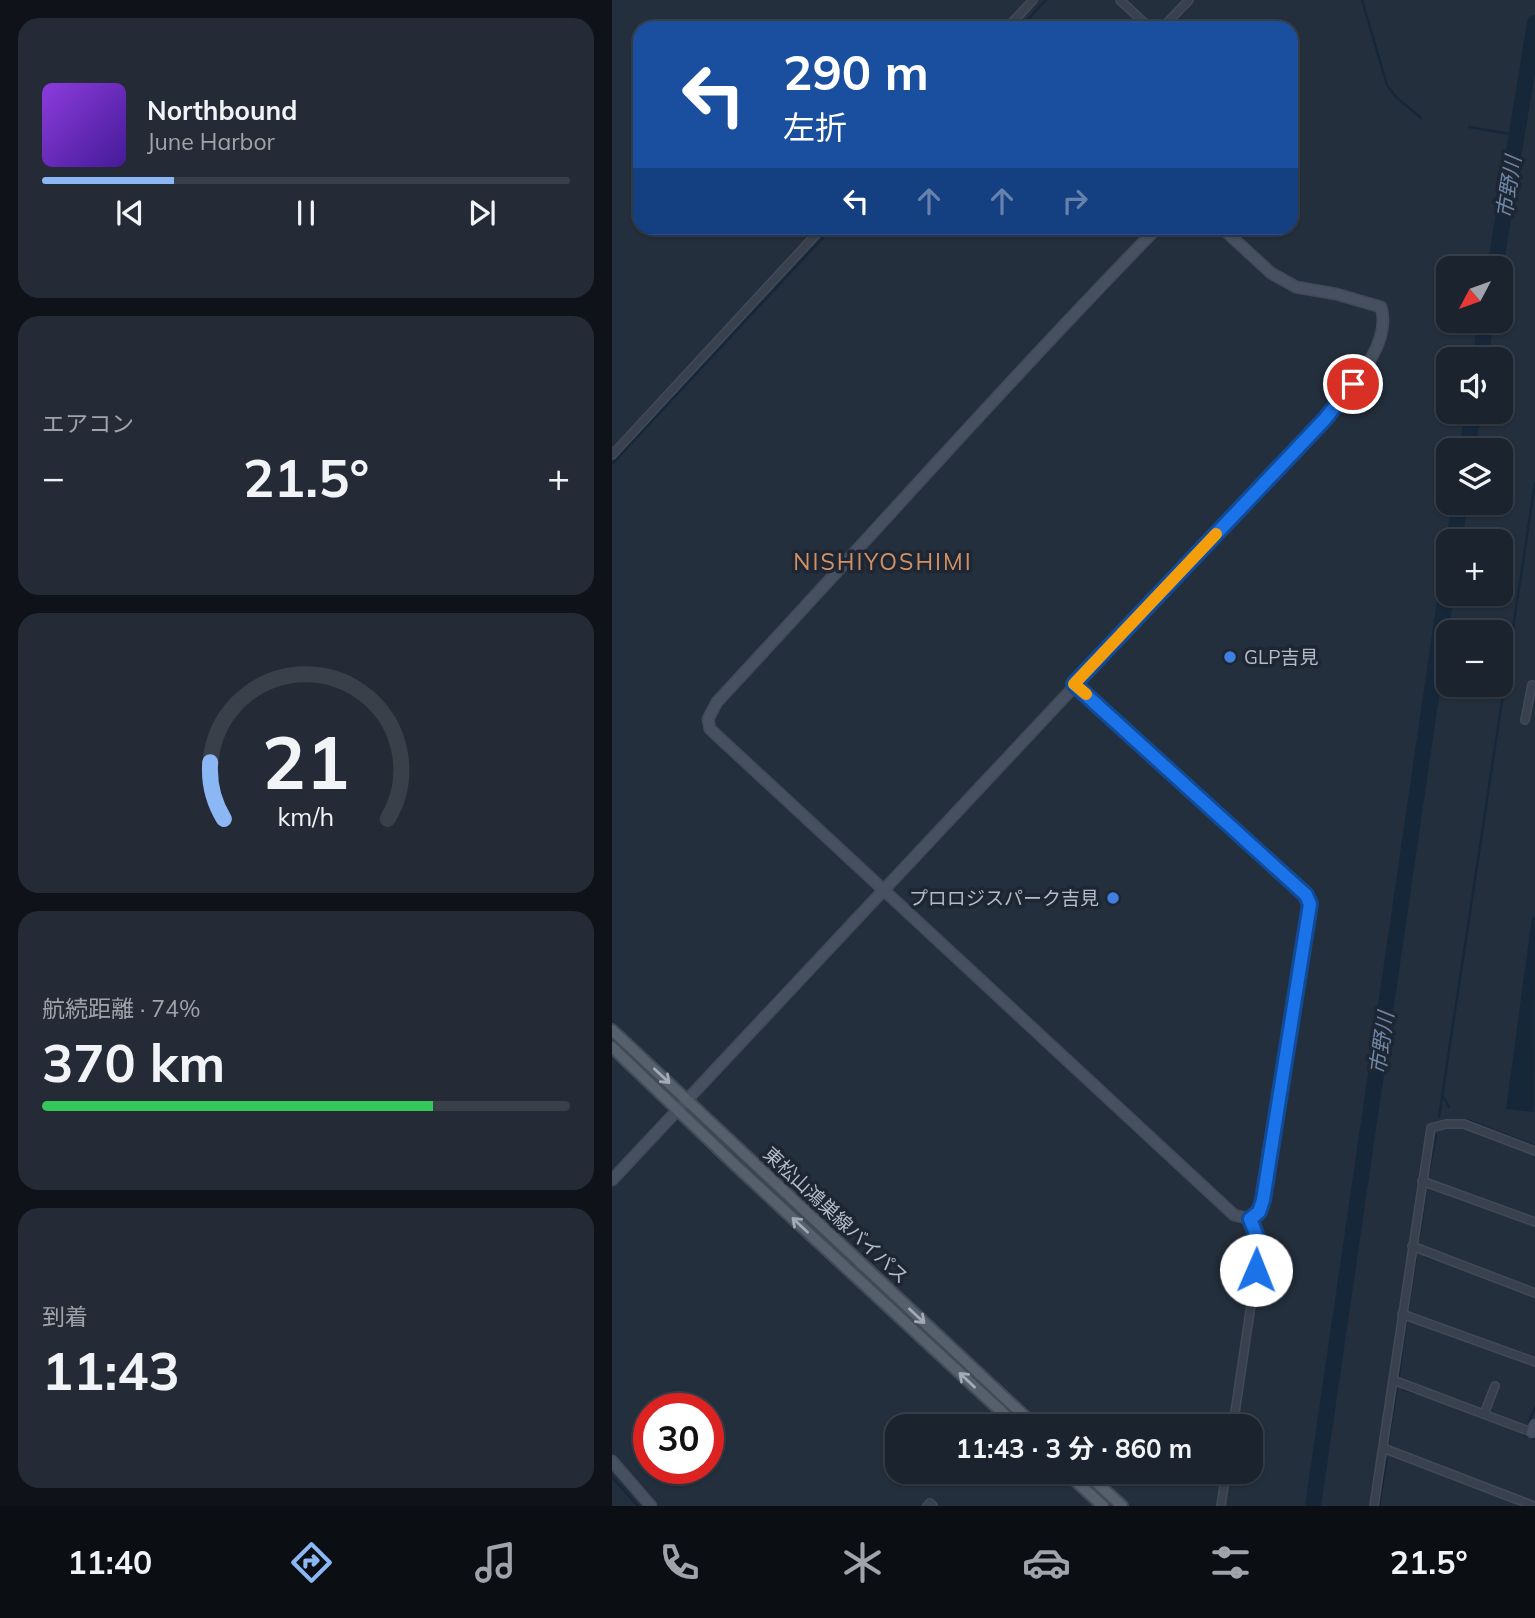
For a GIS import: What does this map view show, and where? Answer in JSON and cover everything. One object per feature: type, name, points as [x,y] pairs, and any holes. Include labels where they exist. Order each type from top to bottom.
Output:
[{"type":"main road","name":"東松山鴻巣線バイパス","points":[[612,1030],[1023,1414]]},
{"type":"main road","name":"東松山鴻巣線バイパス","points":[[612,1047],[1004,1414]]},
{"type":"main road","points":[[1079,1484],[1103,1506]]},
{"type":"main road","points":[[1098,1484],[1122,1506]]},
{"type":"street","points":[[1014,21],[1033,0]]},
{"type":"street","points":[[1120,0],[1142,21]]},
{"type":"street","points":[[1169,21],[1189,0]]},
{"type":"street","points":[[612,455],[816,235]]},
{"type":"street","points":[[1150,235],[1059,328],[712,710],[708,719],[710,729],[1234,1215],[1250,1219]]},
{"type":"street","points":[[612,1180],[1325,419],[1366,367],[1381,338],[1384,316],[1381,307],[1336,294],[1296,287],[1271,273],[1230,235]]},
{"type":"street","points":[[1074,684],[1306,895],[1310,904],[1263,1200],[1259,1212],[1250,1219]]},
{"type":"street","points":[[1525,720],[1531,710],[1532,685]]},
{"type":"street","points":[[1374,1506],[1431,1128],[1446,1124],[1464,1124],[1534,1151]]},
{"type":"street","points":[[1422,1181],[1534,1223]]},
{"type":"street","points":[[1235,1414],[1260,1244],[1250,1219]]},
{"type":"street","points":[[1412,1246],[1534,1293]]},
{"type":"street","points":[[1402,1314],[1534,1362]]},
{"type":"street","points":[[1393,1380],[1534,1430]]},
{"type":"street","points":[[1484,1414],[1495,1386]]},
{"type":"street","points":[[1383,1448],[1534,1506]]},
{"type":"street","points":[[612,1461],[651,1506]]},
{"type":"street","points":[[1221,1506],[1224,1484]]},
{"type":"street","points":[[927,1506],[930,1503],[933,1506]]},
{"type":"water","points":[[1532,917],[1535,918],[1534,1112],[1506,1109]]},
{"type":"waterway","points":[[1026,21],[1046,0]]},
{"type":"waterway","points":[[1362,0],[1387,85],[1396,97],[1421,118]]},
{"type":"waterway","name":"市野川","points":[[1497,256],[1535,23]]},
{"type":"waterway","name":"市野川","points":[[1528,55],[1535,56]]},
{"type":"waterway","points":[[1469,127],[1516,135]]},
{"type":"waterway","points":[[612,464],[825,235]]},
{"type":"waterway","name":"市野川","points":[[1482,347],[1484,333]]},
{"type":"waterway","name":"市野川","points":[[1469,438],[1471,424]]},
{"type":"waterway","points":[[1439,1117],[1535,483]]},
{"type":"waterway","name":"市野川","points":[[1456,529],[1458,515]]},
{"type":"waterway","name":"市野川","points":[[1313,1506],[1444,606]]},
{"type":"waterway","points":[[1442,1094],[1449,1107]]},
{"type":"waterway","points":[[1467,1120],[1535,1146]]},
{"type":"waterway","points":[[1429,1171],[1436,1135]]},
{"type":"waterway","points":[[1419,1239],[1426,1190]]},
{"type":"waterway","points":[[1425,1256],[1436,1260]]},
{"type":"waterway","points":[[1408,1308],[1416,1258]]},
{"type":"waterway","points":[[1399,1375],[1406,1322]]},
{"type":"waterway","points":[[1388,1443],[1397,1388]]},
{"type":"waterway","points":[[1403,1389],[1414,1393]]},
{"type":"waterway","points":[[1529,1422],[1535,1407]]},
{"type":"waterway","points":[[1524,1435],[1535,1439]]},
{"type":"waterway","points":[[1379,1505],[1387,1458]]},
{"type":"waterway","points":[[612,1477],[638,1506]]},
{"type":"slow traffic","points":[[1086,694],[1074,684],[1216,534]]},
{"type":"place","name":"GLP吉見","points":[[1230,657]]},
{"type":"place","name":"プロロジスパーク吉見","points":[[1113,898]]},
{"type":"district","name":"NISHIYOSHIMI","points":[[883,561]]},
{"type":"route","points":[[1256,1270],[1260,1244],[1250,1219],[1259,1212],[1263,1200],[1310,904],[1306,895],[1074,684],[1325,419],[1353,384]]}]
